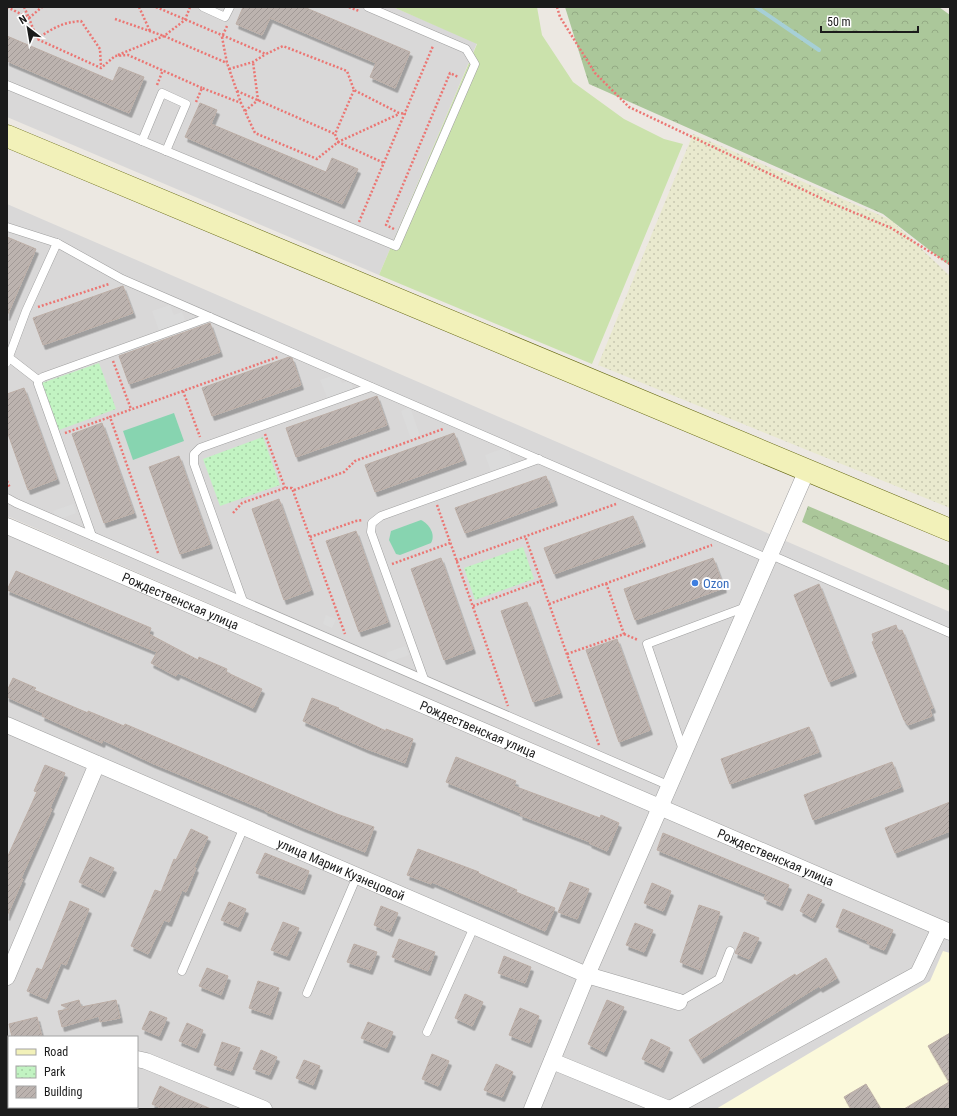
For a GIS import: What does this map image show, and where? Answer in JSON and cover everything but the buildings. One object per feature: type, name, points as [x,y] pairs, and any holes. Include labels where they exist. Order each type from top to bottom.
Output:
[{"type":"street","points":[[10,139],[950,530]]},
{"type":"street","points":[[532,1109],[587,976],[807,470]]},
{"type":"street","name":"Рождественская улица","points":[[7,526],[661,806],[945,930]]},
{"type":"street","name":"улица Марии Кузнецовой","points":[[7,726],[587,976],[679,1002]]},
{"type":"street","points":[[7,977],[97,764]]},
{"type":"street","points":[[552,1061],[670,1109],[918,974],[945,930]]},
{"type":"street","points":[[138,1059],[146,1060],[264,1109]]},
{"type":"lane","points":[[203,7],[225,17],[230,7]]},
{"type":"lane","points":[[7,85],[396,246],[475,64],[466,49],[437,36],[365,10]]},
{"type":"lane","points":[[142,141],[162,93],[186,104],[166,151]]},
{"type":"lane","points":[[7,227],[57,243],[122,279],[630,499],[950,633]]},
{"type":"lane","points":[[57,243],[26,311],[8,359],[38,380],[38,384],[92,536]]},
{"type":"lane","points":[[38,380],[210,317]]},
{"type":"lane","points":[[243,601],[194,464],[194,454],[203,447],[371,387]]},
{"type":"lane","points":[[424,680],[371,532],[372,523],[381,516],[539,460]]},
{"type":"lane","points":[[7,498],[670,786]]},
{"type":"lane","points":[[684,753],[647,644],[748,606]]},
{"type":"lane","points":[[182,971],[244,827]]},
{"type":"lane","points":[[307,993],[357,876]]},
{"type":"lane","points":[[427,1032],[474,927]]},
{"type":"lane","points":[[679,1002],[719,979],[730,951]]},
{"type":"path","points":[[7,7],[29,18]]},
{"type":"path","points":[[24,7],[36,39],[101,68]]},
{"type":"path","points":[[29,18],[42,7]]},
{"type":"path","points":[[139,7],[150,31]]},
{"type":"path","points":[[156,7],[222,37],[266,54]]},
{"type":"path","points":[[101,68],[115,56],[164,36],[185,20],[190,7]]},
{"type":"path","points":[[349,7],[365,10]]},
{"type":"path","points":[[557,7],[560,17],[595,73],[629,107],[829,202],[891,228],[950,264]]},
{"type":"path","points":[[115,19],[164,36],[227,63]]},
{"type":"path","points":[[36,39],[52,28],[70,21],[81,21],[100,48],[101,68]]},
{"type":"path","points":[[358,224],[406,114],[437,36]]},
{"type":"path","points":[[222,37],[229,69],[241,103],[255,133],[317,159],[338,142],[399,113]]},
{"type":"path","points":[[229,69],[253,62],[283,46],[347,71],[354,90],[399,113],[406,114]]},
{"type":"path","points":[[115,56],[128,55],[202,88],[241,103]]},
{"type":"path","points":[[253,62],[258,100]]},
{"type":"path","points":[[155,90],[163,70]]},
{"type":"path","points":[[390,235],[395,229],[386,225],[450,73],[458,77],[461,70]]},
{"type":"path","points":[[193,108],[202,88]]},
{"type":"path","points":[[354,90],[335,134],[338,142],[384,163]]},
{"type":"path","points":[[237,91],[335,134]]},
{"type":"path","points":[[245,111],[258,100]]},
{"type":"path","points":[[351,221],[364,227]]},
{"type":"path","points":[[26,311],[122,279]]},
{"type":"path","points":[[56,436],[291,352]]},
{"type":"path","points":[[110,353],[131,409]]},
{"type":"path","points":[[183,391],[203,447]]},
{"type":"path","points":[[110,417],[163,567]]},
{"type":"path","points":[[294,490],[344,472],[354,461],[458,424]]},
{"type":"path","points":[[262,426],[285,488]]},
{"type":"path","points":[[233,513],[242,503],[285,488],[290,487],[294,490],[350,648]]},
{"type":"path","points":[[434,497],[512,718]]},
{"type":"path","points":[[456,561],[630,499]]},
{"type":"path","points":[[310,537],[356,521],[372,523]]},
{"type":"path","points":[[525,536],[604,757]]},
{"type":"path","points":[[549,604],[726,540]]},
{"type":"path","points":[[384,567],[450,543]]},
{"type":"path","points":[[473,606],[541,581]]},
{"type":"path","points":[[606,583],[624,634]]},
{"type":"path","points":[[567,654],[624,634],[647,644]]},
{"type":"shaded area","points":[[7,7],[393,7],[477,43],[379,275],[7,117]]},
{"type":"shaded area","points":[[7,204],[950,612],[950,1109],[7,1109],[7,533],[670,803],[7,516]]},
{"type":"shaded area","points":[[170,305],[174,315],[182,312],[186,322],[159,331],[152,311]]},
{"type":"shaded area","points":[[338,374],[342,383],[351,381],[354,391],[328,400],[320,380]]},
{"type":"shaded area","points":[[410,407],[420,436],[411,439],[401,411]]},
{"type":"shaded area","points":[[507,447],[513,464],[491,471],[485,455]]},
{"type":"shaded area","points":[[73,504],[76,513],[57,520],[53,511]]},
{"type":"shaded area","points":[[326,615],[336,619],[332,628],[323,624]]},
{"type":"shaded area","points":[[405,646],[409,655],[389,662],[386,653]]},
{"type":"shaded area","points":[[943,951],[950,953],[950,1109],[716,1109],[930,981]]},
{"type":"green space","points":[[393,7],[537,7],[542,35],[573,82],[624,119],[664,139],[683,144],[592,364],[379,275],[477,44]]},
{"type":"green space","points":[[565,7],[939,7],[950,15],[950,266],[883,214],[589,84]]},
{"type":"green space","points":[[693,134],[891,220],[950,276],[950,508],[598,365]]},
{"type":"green space","points":[[99,363],[116,409],[59,430],[42,383]]},
{"type":"green space","points":[[174,413],[184,441],[133,460],[123,431]]},
{"type":"green space","points":[[263,437],[280,485],[220,506],[203,459]]},
{"type":"green space","points":[[808,506],[950,566],[950,591],[802,522]]},
{"type":"green space","points":[[421,520],[427,524],[431,530],[433,536],[431,543],[400,555],[396,554],[389,540],[391,531]]},
{"type":"green space","points":[[523,547],[534,579],[475,600],[464,568]]},
{"type":"waterway","points":[[756,7],[819,50]]},
{"type":"place","name":"Ozon","points":[[695,583]]}]
